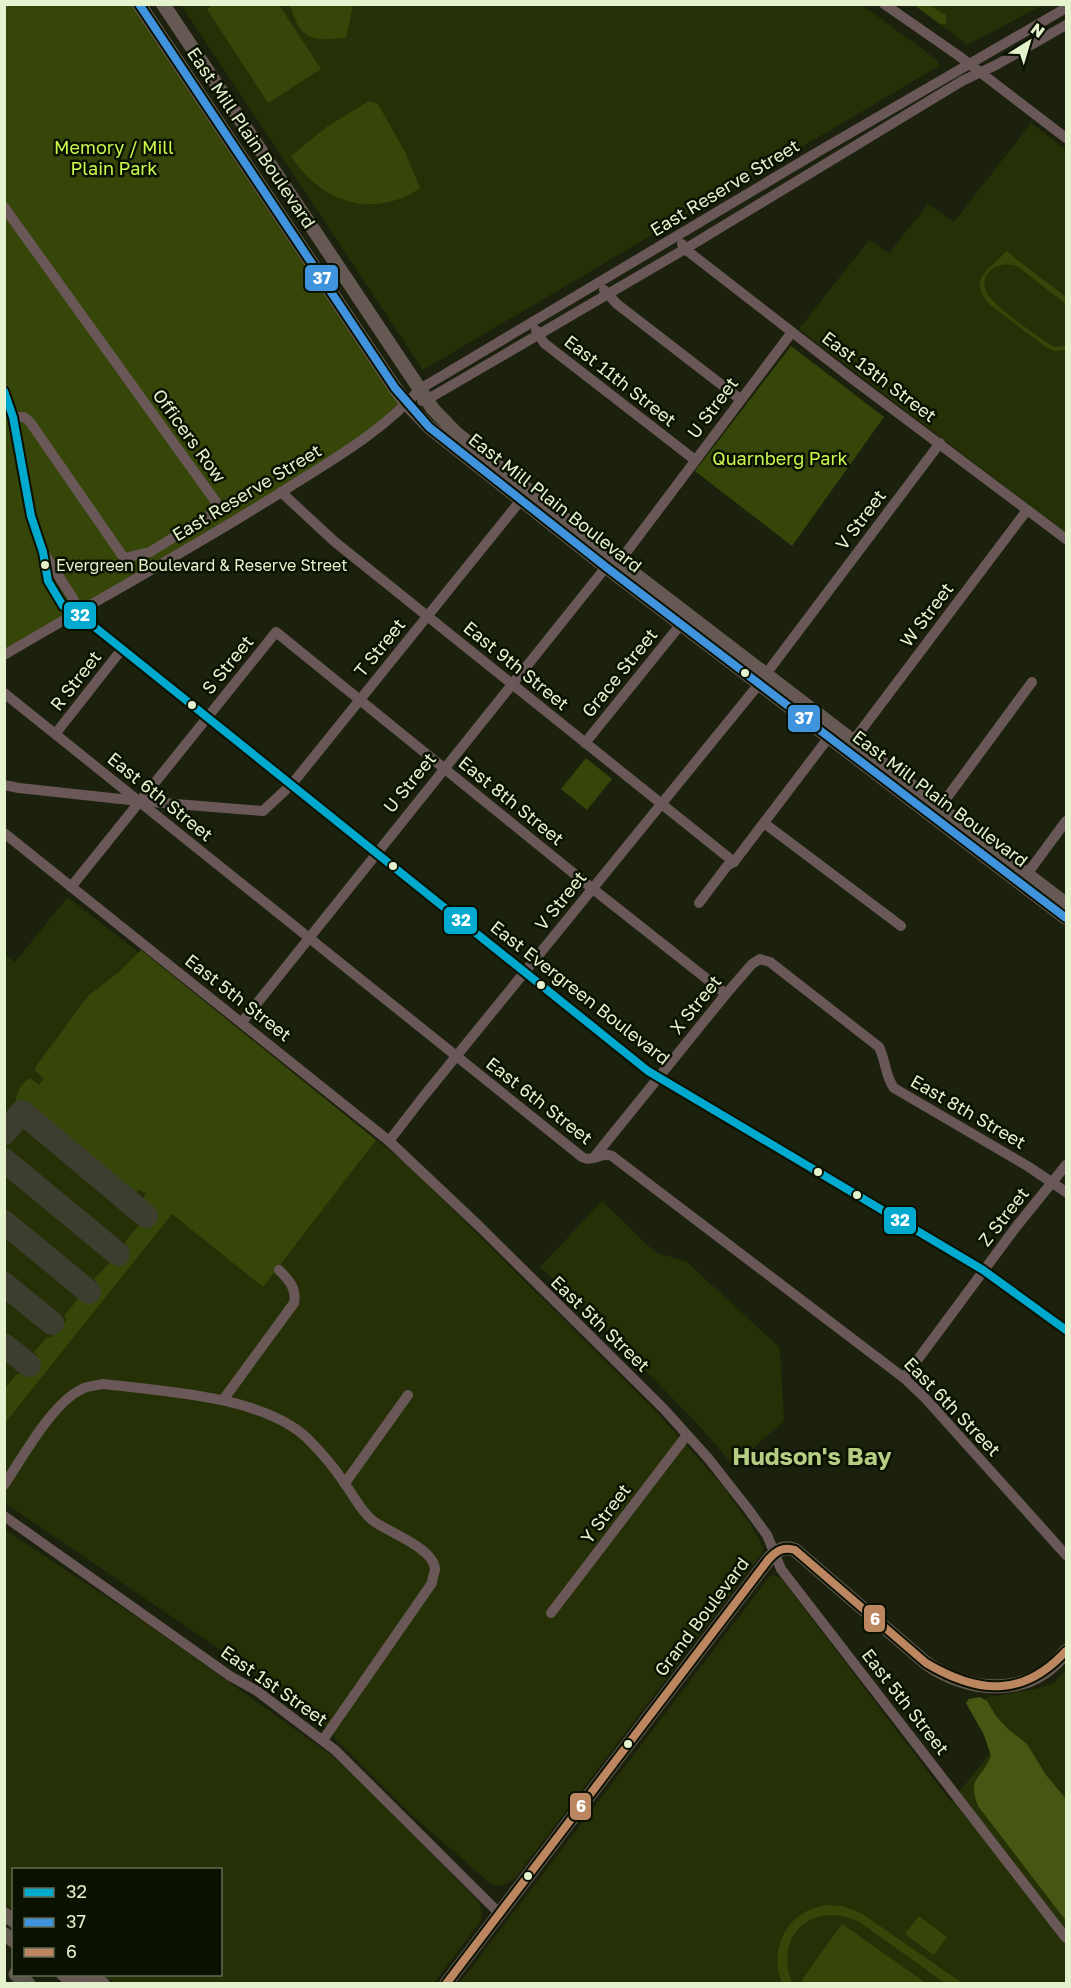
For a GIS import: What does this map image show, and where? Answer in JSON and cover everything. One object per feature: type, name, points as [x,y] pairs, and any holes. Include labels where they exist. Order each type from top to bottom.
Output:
[{"type":"main road","name":"East Mill Plain Boulevard","points":[[139,4],[407,404],[429,427],[521,500],[612,565],[762,679],[829,737],[1066,918]]},
{"type":"main road","name":"East Mill Plain Boulevard","points":[[163,4],[423,395],[433,409],[456,432],[681,624],[853,741],[1066,904]]},
{"type":"main road","name":"Grand Boulevard","points":[[446,1983],[775,1553],[782,1548],[788,1547],[795,1550],[926,1662],[938,1671],[961,1681],[992,1686],[1023,1682],[1045,1671],[1066,1651]]},
{"type":"street","points":[[884,4],[969,64],[1066,138]]},
{"type":"street","name":"East Reserve Street","points":[[423,395],[531,322],[1066,8]]},
{"type":"street","name":"East Reserve Street","points":[[4,655],[281,492],[373,433],[407,404],[539,334],[685,249],[962,81],[1066,25]]},
{"type":"street","name":"Officers Row","points":[[4,207],[216,502],[215,512],[150,552],[124,558],[30,422],[24,417],[14,417]]},
{"type":"street","name":"East 13th Street","points":[[677,236],[685,249],[1066,539]]},
{"type":"street","points":[[599,282],[607,294],[740,399]]},
{"type":"street","name":"East 11th Street","points":[[531,322],[544,343],[695,460]]},
{"type":"street","name":"U Street","points":[[242,1022],[512,684],[612,565],[792,332]]},
{"type":"street","name":"East Evergreen Boulevard","points":[[4,389],[14,417],[32,516],[43,552],[48,581],[63,606],[76,612],[633,1059],[747,1131],[983,1270],[1066,1328]]},
{"type":"street","name":"V Street","points":[[390,1141],[456,1056],[762,679],[940,443]]},
{"type":"street","name":"East 9th Street","points":[[281,492],[335,542],[734,862]]},
{"type":"street","name":"T Street","points":[[139,801],[260,812],[272,805],[360,701],[521,500]]},
{"type":"street","name":"W Street","points":[[853,741],[1027,510]]},
{"type":"street","name":"Grace Street","points":[[585,743],[681,624]]},
{"type":"street","name":"East 8th Street","points":[[276,632],[726,994]]},
{"type":"street","name":"S Street","points":[[71,887],[276,632]]},
{"type":"street","name":"R Street","points":[[56,733],[122,649]]},
{"type":"street","points":[[940,807],[1032,682]]},
{"type":"street","name":"East 6th Street","points":[[4,693],[582,1157],[593,1159],[604,1154],[612,1156],[904,1377],[1066,1555]]},
{"type":"street","points":[[699,903],[727,866],[734,862],[829,737]]},
{"type":"street","points":[[4,785],[139,801]]},
{"type":"street","points":[[1027,874],[1066,821]]},
{"type":"street","points":[[764,823],[901,926]]},
{"type":"street","name":"East 5th Street","points":[[6,837],[390,1141],[626,1372],[687,1435],[708,1458],[767,1535],[781,1569],[1066,1938]]},
{"type":"street","name":"East 8th Street","points":[[760,959],[770,962],[879,1047],[885,1060],[888,1080],[894,1088],[1053,1182],[1066,1192]]},
{"type":"street","name":"X Street","points":[[593,1159],[726,994],[752,963],[760,959]]},
{"type":"street","name":"Z Street","points":[[904,1377],[983,1270],[1066,1165]]},
{"type":"street","points":[[223,1401],[294,1304],[296,1296],[293,1288],[279,1270]]},
{"type":"street","points":[[4,1485],[52,1414],[83,1388],[103,1384],[223,1401],[259,1410],[288,1424],[307,1438],[345,1483],[359,1507],[372,1521],[427,1554],[435,1569],[432,1583],[323,1740]]},
{"type":"street","points":[[345,1483],[408,1395]]},
{"type":"street","name":"Y Street","points":[[550,1613],[687,1435]]},
{"type":"street","name":"East 1st Street","points":[[4,1516],[230,1676],[257,1691],[323,1740],[499,1913]]},
{"type":"shaded area","points":[[181,5],[862,5],[937,60],[939,66],[423,370]]},
{"type":"shaded area","points":[[915,5],[1043,5],[967,45]]},
{"type":"shaded area","points":[[1031,123],[1066,150],[1066,533],[799,329],[869,240],[889,253],[928,204],[954,222]]},
{"type":"shaded area","points":[[68,897],[408,1165],[656,1411],[721,1484],[761,1542],[762,1553],[515,1878],[507,1883],[499,1886],[491,1884],[413,1816],[303,1706],[5,1503],[4,954],[15,962]]},
{"type":"shaded area","points":[[602,1201],[655,1252],[687,1262],[780,1348],[784,1421],[733,1466],[707,1434],[594,1317],[540,1267]]},
{"type":"shaded area","points":[[4,1529],[146,1623],[331,1755],[352,1773],[479,1902],[482,1913],[481,1921],[434,1983],[116,1984],[104,1976],[222,1976],[222,1868],[12,1868],[12,1910],[5,1904]]},
{"type":"shaded area","points":[[770,1576],[781,1578],[951,1802],[996,1746],[985,1698],[1035,1689],[1054,1683],[1066,1670],[1066,1983],[459,1984]]},
{"type":"shaded area","points":[[980,1697],[987,1701],[996,1716],[1008,1729],[1027,1744],[1046,1775],[1066,1799],[1066,1921],[978,1806],[975,1784],[991,1756],[984,1735],[966,1703],[969,1699]]},
{"type":"green space","name":"Memory / Mill Plain Park","points":[[4,5],[140,5],[399,400],[395,414],[373,433],[5,655]]},
{"type":"green space","points":[[213,5],[279,5],[321,69],[268,103],[207,9]]},
{"type":"green space","points":[[290,5],[353,5],[346,38],[324,39],[309,36],[298,26]]},
{"type":"green space","points":[[914,5],[929,5],[946,15],[946,24],[940,24]]},
{"type":"green space","points":[[369,101],[378,104],[405,152],[420,188],[399,199],[367,204],[352,202],[324,190],[312,181],[291,156],[328,126]]},
{"type":"green space","points":[[1006,251],[1066,297],[1066,304],[1017,266],[1010,265],[997,266],[992,269],[985,279],[987,293],[997,305],[1025,327],[1049,344],[1056,347],[1066,346],[1066,350],[1054,351],[1047,348],[989,304],[980,286],[981,280]]},
{"type":"green space","name":"Quarnberg Park","points":[[791,346],[884,417],[792,546],[695,471]]},
{"type":"green space","points":[[586,758],[612,779],[587,810],[561,789]]},
{"type":"green space","points":[[141,950],[376,1140],[263,1287],[172,1214],[5,1423],[5,1388],[37,1355],[34,1352],[48,1336],[51,1338],[67,1319],[64,1316],[97,1282],[94,1279],[127,1245],[125,1242],[149,1213],[139,1203],[146,1194],[139,1189],[132,1197],[16,1101],[18,1091],[27,1080],[30,1078],[39,1085],[44,1079],[35,1070],[37,1065],[88,996],[119,972]]},
{"type":"green space","points":[[825,1905],[843,1906],[861,1913],[962,1983],[945,1983],[858,1921],[841,1916],[825,1916],[812,1919],[793,1937],[788,1950],[788,1966],[792,1983],[782,1983],[777,1963],[780,1942],[784,1933],[798,1917],[809,1910]]},
{"type":"green space","points":[[919,1916],[947,1937],[934,1955],[905,1934]]},
{"type":"green space","points":[[842,1924],[926,1983],[806,1983],[802,1980]]},
{"type":"taxiway","points":[[4,1133],[22,1112],[146,1216]]},
{"type":"taxiway","points":[[4,1160],[118,1254]]},
{"type":"taxiway","points":[[4,1222],[89,1292]]},
{"type":"taxiway","points":[[4,1284],[52,1323]]},
{"type":"taxiway","points":[[4,1345],[29,1365]]},
{"type":"transit line","name":"37","points":[[139,4],[395,388],[429,427],[606,567],[1066,918]]},
{"type":"transit line","name":"32","points":[[4,391],[13,417],[31,516],[43,552],[48,581],[63,606],[76,612],[648,1071],[983,1270],[1066,1330]]},
{"type":"transit line","name":"6","points":[[446,1984],[768,1560],[780,1550],[795,1550],[926,1663],[964,1681],[999,1686],[1017,1684],[1050,1666],[1066,1651]]},
{"type":"place","name":"Evergreen Boulevard & Reserve Street","points":[[45,565]]},
{"type":"district","name":"Hudson's Bay","points":[[812,1457]]}]
